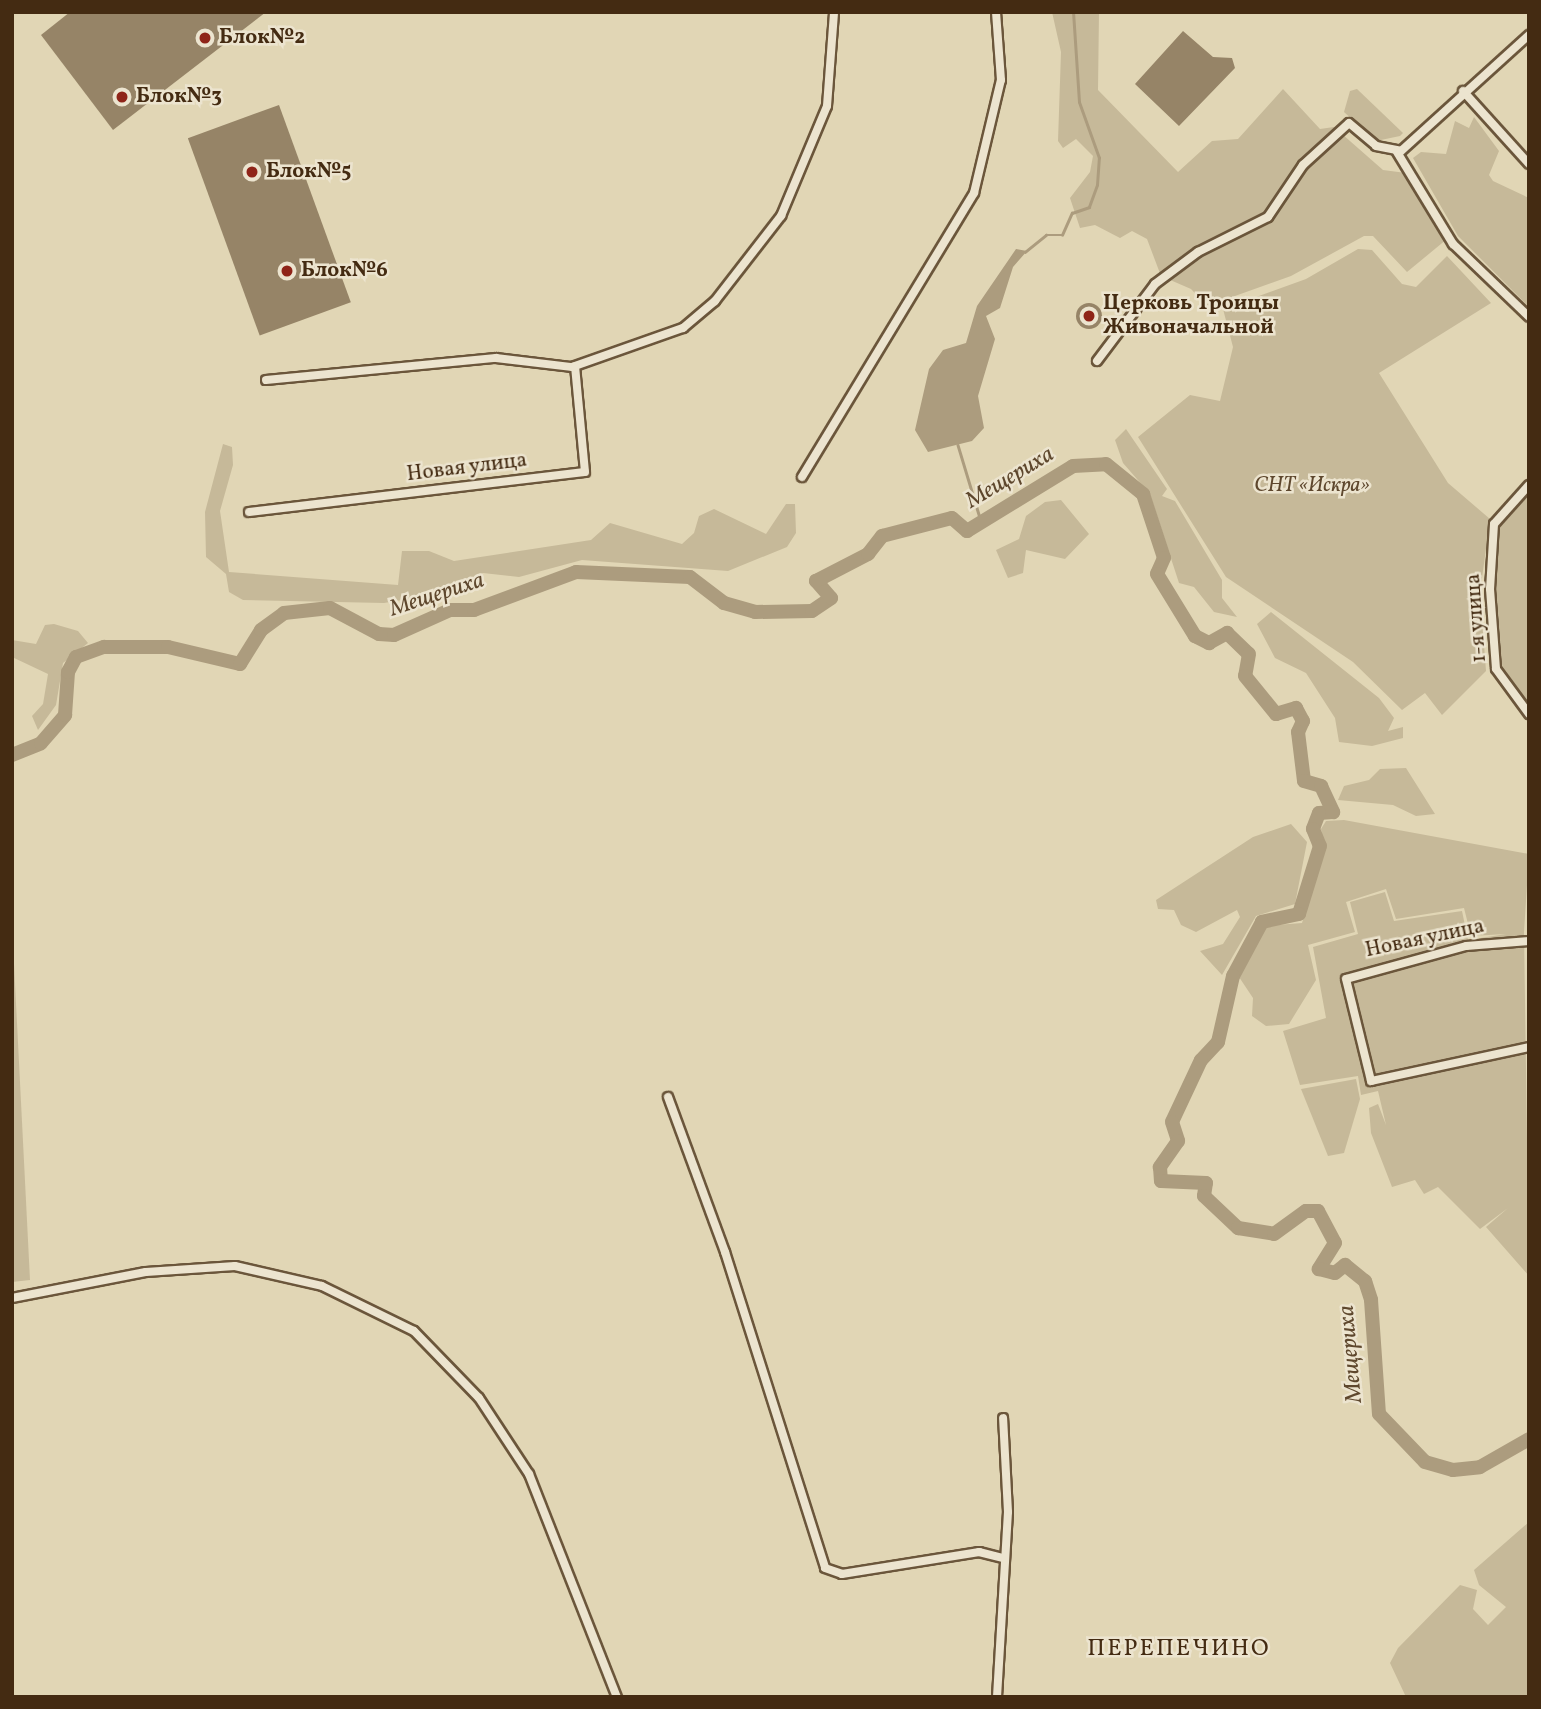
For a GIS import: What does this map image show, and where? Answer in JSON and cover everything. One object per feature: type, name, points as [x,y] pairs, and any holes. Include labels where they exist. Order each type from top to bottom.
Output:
[{"type":"street","points":[[266,380],[496,358],[575,366],[683,328],[715,301],[781,216],[827,106],[834,12]]},
{"type":"street","points":[[803,477],[974,193],[1001,80],[996,12]]},
{"type":"street","points":[[1397,152],[1529,35]]},
{"type":"street","points":[[1463,91],[1529,164]]},
{"type":"street","points":[[1097,361],[1155,284],[1198,252],[1268,217],[1303,165],[1349,123],[1376,146],[1397,152],[1454,244],[1529,317]]},
{"type":"street","name":"Новая улица","points":[[248,512],[585,472],[575,366]]},
{"type":"street","name":"1-я улица","points":[[1529,485],[1500,511],[1491,550],[1496,669],[1529,714]]},
{"type":"street","name":"Новая улица","points":[[1529,941],[1466,946],[1346,979],[1371,1081],[1529,1047]]},
{"type":"street","points":[[668,1097],[825,1568],[842,1574],[979,1552],[1003,1558]]},
{"type":"street","points":[[12,1298],[146,1272],[235,1266],[322,1286],[414,1331],[479,1398],[529,1474],[617,1697]]},
{"type":"street","points":[[997,1697],[1003,1558],[1008,1512],[1003,1418]]},
{"type":"green space","points":[[1052,12],[1099,12],[1098,90],[1178,172],[1212,141],[1238,139],[1283,89],[1320,129],[1334,127],[1383,170],[1406,173],[1447,239],[1407,272],[1373,236],[1364,236],[1291,276],[1207,306],[1191,289],[1161,276],[1147,239],[1132,231],[1120,238],[1095,225],[1080,228],[1070,198],[1090,172],[1093,156],[1076,139],[1063,148],[1058,141],[1061,52]]},
{"type":"green space","points":[[1357,89],[1403,133],[1400,136],[1376,141],[1344,112],[1350,91]]},
{"type":"green space","points":[[1474,117],[1499,151],[1489,175],[1493,181],[1529,198],[1529,307],[1458,236],[1413,158],[1421,152],[1446,154],[1455,121],[1469,128]]},
{"type":"green space","name":"СНТ «Искра»","points":[[1358,249],[1372,250],[1402,284],[1416,287],[1447,256],[1491,303],[1379,373],[1448,483],[1490,519],[1480,593],[1486,671],[1442,715],[1425,693],[1402,710],[1353,662],[1226,577],[1138,437],[1190,395],[1220,401],[1233,347],[1223,309],[1306,279]]},
{"type":"green space","points":[[1126,429],[1167,489],[1162,496],[1175,501],[1222,580],[1222,598],[1237,617],[1214,612],[1194,587],[1179,583],[1150,494],[1123,463],[1115,440]]},
{"type":"green space","points":[[223,444],[232,447],[233,465],[220,511],[229,572],[398,585],[402,551],[429,551],[454,561],[591,540],[610,523],[682,544],[694,533],[699,516],[714,509],[766,534],[786,504],[795,504],[796,533],[787,547],[728,571],[582,560],[519,577],[483,573],[438,594],[384,603],[243,600],[229,592],[226,574],[206,557],[205,512]]},
{"type":"green space","points":[[1529,489],[1529,705],[1499,661],[1494,608],[1499,523]]},
{"type":"green space","points":[[1061,500],[1089,534],[1065,559],[1026,550],[1023,573],[1008,578],[996,550],[1019,539],[1026,516],[1045,502]]},
{"type":"green space","points":[[1271,612],[1379,698],[1394,718],[1388,731],[1403,727],[1403,738],[1372,746],[1339,742],[1335,718],[1306,673],[1275,658],[1257,624]]},
{"type":"green space","points":[[54,624],[78,631],[88,643],[63,663],[56,705],[38,730],[32,716],[43,704],[48,674],[12,657],[12,640],[36,644],[45,625]]},
{"type":"green space","points":[[1406,768],[1435,814],[1416,816],[1393,805],[1338,800],[1344,786],[1369,780],[1380,769]]},
{"type":"green space","points":[[1344,820],[1529,854],[1524,932],[1529,1276],[1486,1227],[1508,1208],[1480,1229],[1438,1187],[1424,1194],[1415,1180],[1392,1187],[1371,1133],[1369,1108],[1378,1104],[1386,1125],[1378,1091],[1361,1095],[1358,1076],[1300,1085],[1283,1031],[1326,1018],[1313,947],[1358,934],[1350,902],[1385,892],[1394,921],[1462,911],[1468,940],[1506,934],[1471,936],[1464,908],[1396,919],[1386,889],[1346,902],[1355,932],[1308,945],[1316,980],[1289,1024],[1266,1026],[1252,1016],[1253,998],[1239,977],[1265,926],[1302,923],[1324,848],[1321,829],[1326,821]]},
{"type":"green space","points":[[1291,824],[1307,842],[1295,904],[1256,916],[1222,975],[1200,951],[1223,944],[1240,917],[1237,910],[1196,932],[1181,925],[1174,910],[1158,909],[1156,900],[1253,837]]},
{"type":"green space","points":[[12,924],[30,1280],[12,1282]]},
{"type":"green space","points":[[1356,1079],[1360,1099],[1344,1153],[1328,1156],[1301,1089]]},
{"type":"green space","points":[[1529,1522],[1529,1697],[1406,1697],[1390,1663],[1398,1648],[1460,1585],[1477,1590],[1473,1609],[1488,1625],[1506,1607],[1479,1585],[1474,1570]]},
{"type":"shaded area","points":[[1016,249],[1027,251],[1013,267],[1000,308],[986,316],[995,339],[978,396],[984,428],[972,441],[928,452],[915,430],[929,369],[943,350],[966,343],[977,306]]},
{"type":"building","name":"Блок№3","points":[[70,12],[266,12],[113,130],[41,35]]},
{"type":"building","points":[[1183,31],[1213,57],[1232,58],[1235,68],[1179,126],[1135,84]]},
{"type":"building","points":[[279,105],[351,302],[260,336],[188,138]]},
{"type":"building","name":"Церковь Троицы Живоначальной","points":[[1089,303],[1098,307],[1102,316],[1098,325],[1089,329],[1080,325],[1076,316],[1080,307]]},
{"type":"waterway","points":[[1025,252],[1046,235],[1062,235],[1072,213],[1089,207],[1097,185],[1099,158],[1079,102],[1073,12]]},
{"type":"waterway","points":[[958,445],[980,518]]},
{"type":"waterway","name":"Мещериха","points":[[12,755],[41,743],[65,715],[68,672],[76,657],[104,647],[168,647],[240,664],[261,630],[284,613],[330,608],[379,634],[394,635],[450,610],[474,610],[576,572],[690,577],[724,603],[755,612],[812,611],[831,598],[816,581],[868,554],[882,536],[952,518],[967,531],[1073,466],[1106,464],[1143,494],[1164,558],[1157,574],[1195,636],[1209,643],[1227,633],[1249,654],[1245,676],[1276,714],[1296,708],[1303,721],[1298,732],[1304,781],[1321,786],[1333,812],[1319,813],[1313,829],[1320,846],[1299,914],[1262,922],[1233,976],[1218,1042],[1201,1060],[1172,1122],[1178,1141],[1160,1167],[1161,1181],[1206,1183],[1204,1196],[1238,1228],[1274,1234],[1306,1211],[1318,1211],[1335,1243],[1319,1269],[1335,1273],[1345,1265],[1365,1281],[1371,1300],[1379,1414],[1425,1462],[1453,1470],[1480,1467],[1529,1439]]},
{"type":"place","name":"Блок№2","points":[[205,38]]},
{"type":"place","name":"Блок№3","points":[[122,97]]},
{"type":"place","name":"Блок№5","points":[[252,172]]},
{"type":"place","name":"Блок№6","points":[[287,271]]},
{"type":"place","name":"Церковь Троицы Живоначальной","points":[[1089,316]]},
{"type":"district","name":"ПЕРЕПЕЧИНО","points":[[1179,1650]]}]
